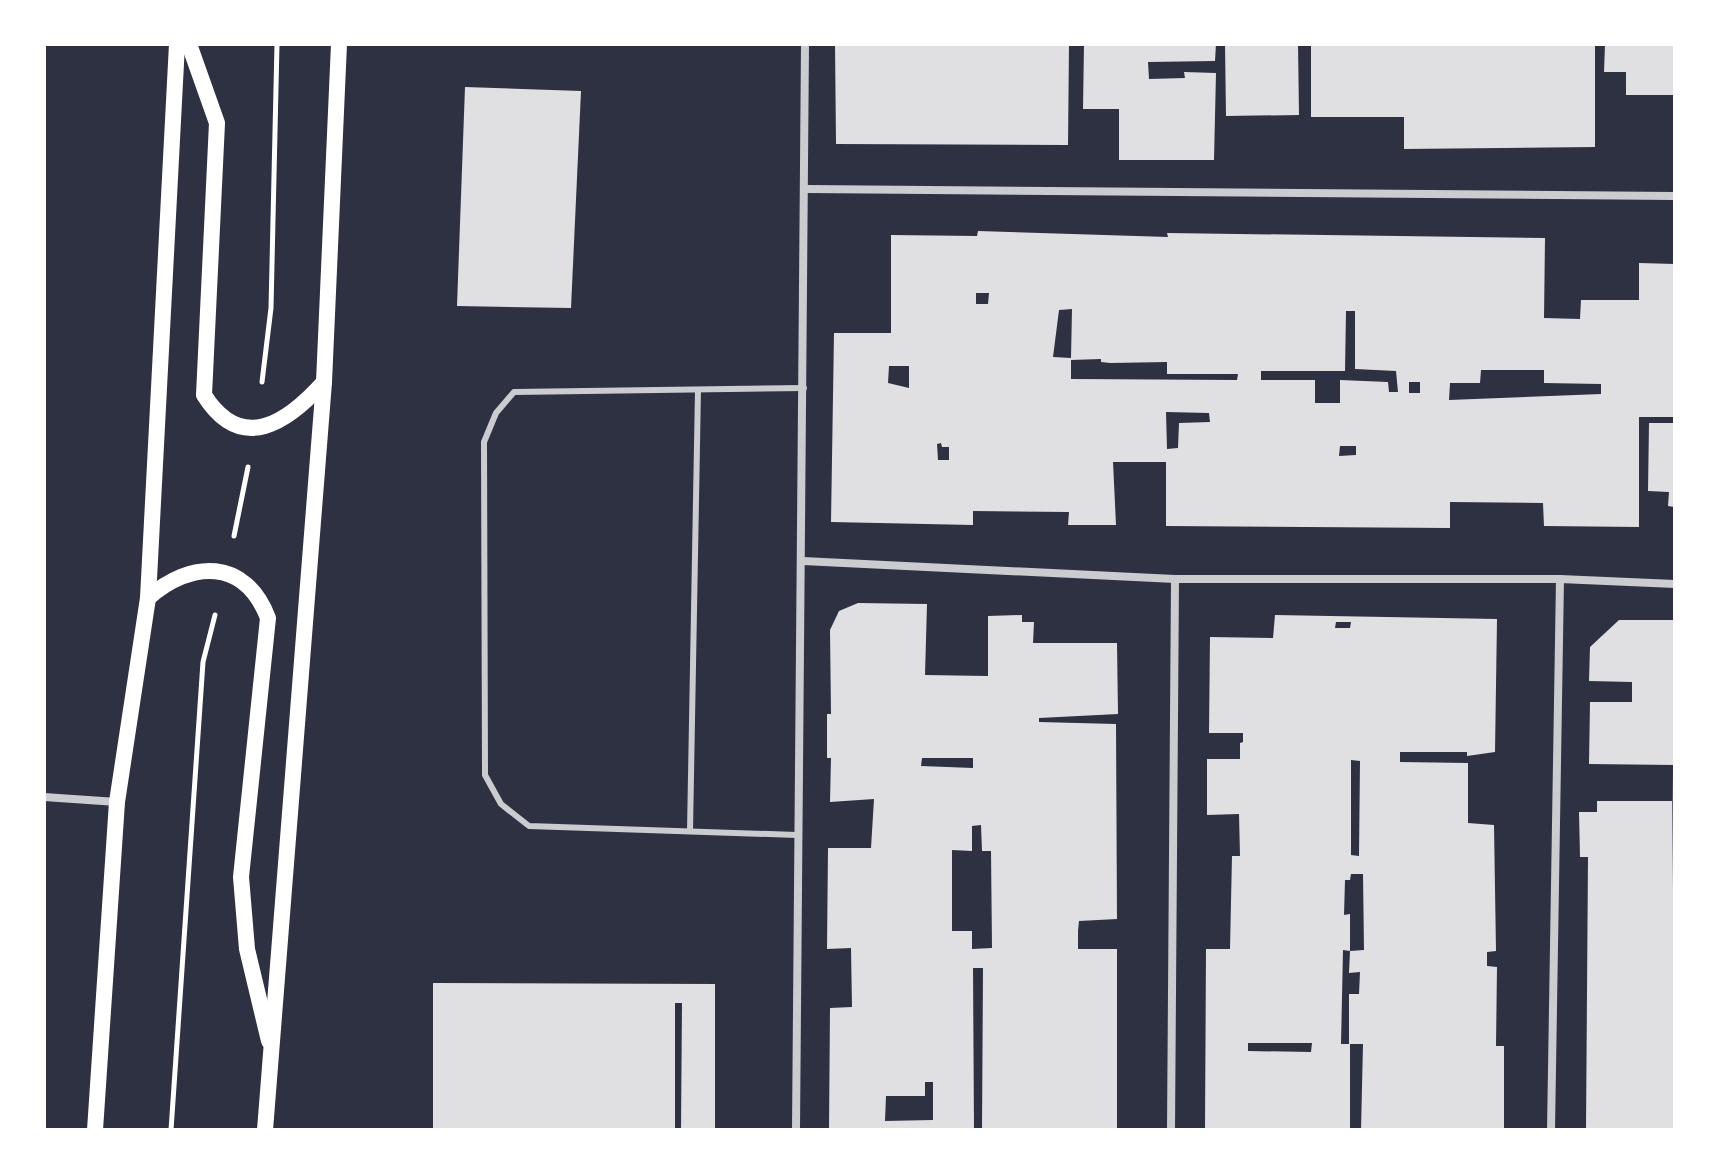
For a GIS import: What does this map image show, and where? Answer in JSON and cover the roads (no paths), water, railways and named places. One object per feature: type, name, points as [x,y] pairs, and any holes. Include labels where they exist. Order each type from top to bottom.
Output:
[{"type":"main road","points":[[95,1130],[117,802],[148,598],[177,44]]},
{"type":"main road","points":[[189,44],[217,123],[204,395],[214,410],[225,418],[256,430],[270,426],[305,403],[324,382]]},
{"type":"main road","points":[[265,1130],[324,382],[339,44]]},
{"type":"main road","points":[[148,598],[170,579],[199,570],[226,573],[246,582],[261,598],[268,618],[241,877],[247,949],[273,1058]]},
{"type":"street","points":[[796,1130],[797,835],[807,189],[805,44]]},
{"type":"street","points":[[807,189],[1675,196]]},
{"type":"street","points":[[803,561],[1175,579],[1560,579],[1675,584]]},
{"type":"street","points":[[1171,1130],[1175,579]]},
{"type":"street","points":[[1551,1130],[1560,579]]},
{"type":"street","points":[[44,797],[117,802]]},
{"type":"lane","points":[[797,835],[529,826],[501,804],[485,775],[484,442],[496,413],[514,392],[804,388]]},
{"type":"lane","points":[[690,831],[698,390]]}]
